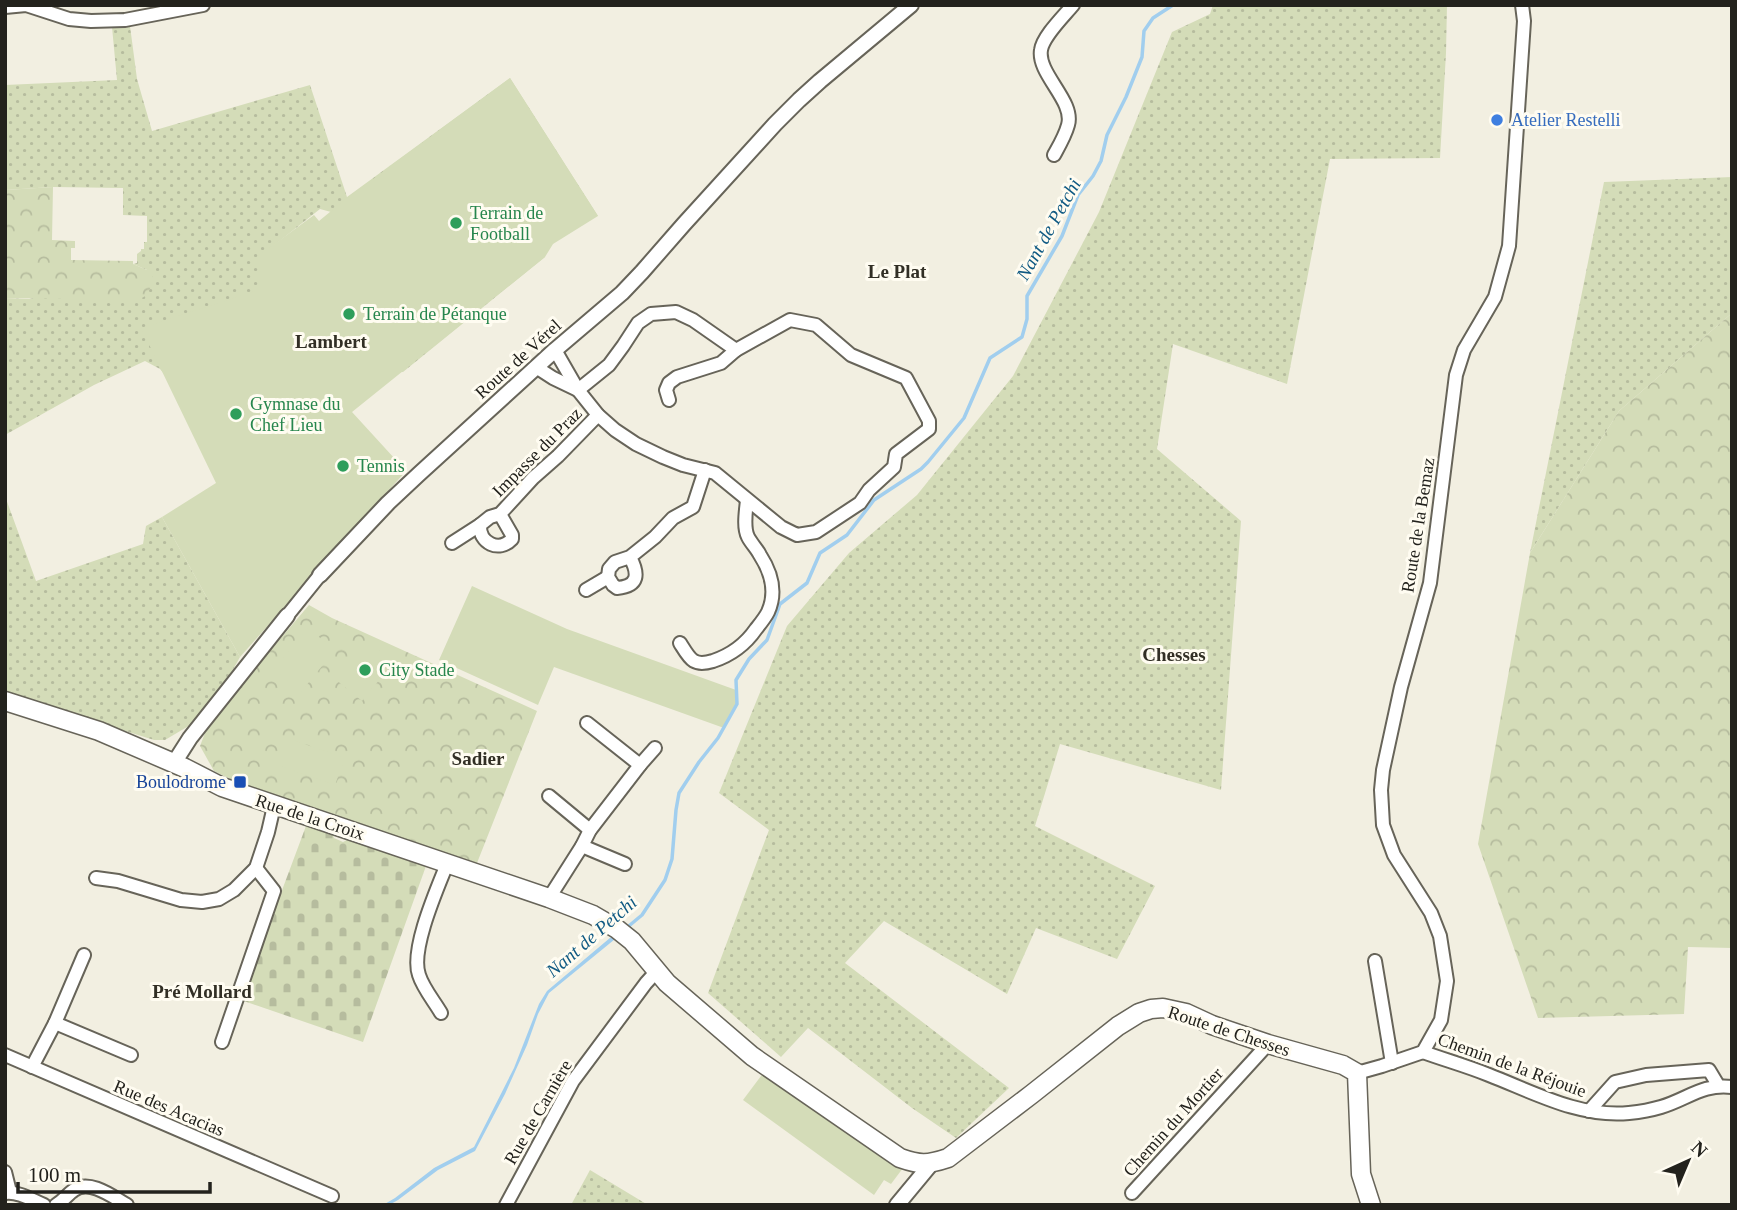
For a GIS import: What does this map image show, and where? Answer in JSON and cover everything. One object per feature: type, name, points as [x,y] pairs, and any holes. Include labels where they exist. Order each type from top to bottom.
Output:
[{"type":"main road","name":"Rue de la Croix","points":[[5,701],[99,731],[222,787],[274,806],[593,915],[632,941],[656,972],[752,1056],[900,1158],[919,1164],[931,1164]]},
{"type":"main road","name":"Route de Chesses","points":[[931,1164],[948,1158],[1118,1026],[1151,1009],[1163,1008],[1186,1013],[1268,1044],[1343,1065],[1357,1073]]},
{"type":"main road","points":[[1357,1073],[1360,1174],[1371,1205]]},
{"type":"street","points":[[5,6],[26,5],[69,19],[91,21],[125,20],[203,5]]},
{"type":"street","name":"Route de Vérel","points":[[174,764],[190,738],[320,575],[388,503],[636,279],[799,100],[911,5]]},
{"type":"street","points":[[1054,155],[1069,123],[1068,110],[1043,63],[1041,51],[1045,40],[1073,5]]},
{"type":"street","name":"Route de la Bemaz","points":[[1423,1052],[1441,1020],[1447,981],[1440,936],[1431,913],[1394,855],[1383,825],[1381,790],[1401,687],[1430,583],[1456,375],[1464,350],[1495,297],[1508,246],[1524,21],[1522,5]]},
{"type":"street","points":[[578,390],[609,365],[638,323],[651,314],[676,313],[684,316],[736,350]]},
{"type":"street","points":[[555,350],[578,390],[598,415],[636,444],[683,465],[715,473],[781,527],[797,535],[816,532],[860,503],[869,490],[894,467],[896,454],[929,429],[929,421],[906,378],[851,355],[816,326],[790,320],[736,350],[721,363],[677,377],[669,383],[666,390],[669,400]]},
{"type":"street","points":[[536,367],[553,379],[578,390]]},
{"type":"street","name":"Impasse du Praz","points":[[452,543],[490,517],[500,514],[598,415]]},
{"type":"street","points":[[630,557],[636,578],[629,585],[617,588],[608,577],[609,569],[615,562],[630,557],[673,518],[692,507],[705,470]]},
{"type":"street","points":[[680,643],[690,659],[701,664],[723,658],[750,637],[769,611],[772,580],[763,559],[748,537],[747,500]]},
{"type":"street","name":"Impasse du Praz","points":[[480,524],[479,530],[487,542],[500,546],[507,544],[512,535],[500,514]]},
{"type":"street","points":[[586,590],[608,577]]},
{"type":"street","points":[[587,723],[639,765]]},
{"type":"street","points":[[549,898],[590,830],[655,748]]},
{"type":"street","points":[[549,796],[590,830]]},
{"type":"street","points":[[96,878],[118,881],[181,900],[202,902],[219,899],[234,890],[256,868],[274,806]]},
{"type":"street","points":[[582,846],[625,864]]},
{"type":"street","points":[[441,1013],[419,977],[417,956],[447,864]]},
{"type":"street","points":[[222,1042],[274,891],[256,868]]},
{"type":"street","points":[[32,1067],[84,956]]},
{"type":"street","points":[[1374,961],[1392,1063]]},
{"type":"street","name":"Rue de Carnière","points":[[506,1205],[573,1081],[656,972]]},
{"type":"street","name":"Rue des Acacias","points":[[54,1023],[131,1055]]},
{"type":"street","name":"Chemin du Mortier","points":[[1132,1193],[1268,1044]]},
{"type":"street","points":[[1357,1073],[1423,1052]]},
{"type":"street","name":"Chemin de la Réjouie","points":[[1423,1052],[1488,1074],[1548,1099],[1589,1111],[1627,1113],[1662,1107],[1689,1094],[1725,1086]]},
{"type":"street","name":"Rue des Acacias","points":[[5,1055],[332,1196]]},
{"type":"street","name":"Chemin de la Réjouie","points":[[1589,1111],[1615,1082],[1646,1075],[1709,1070],[1725,1086]]},
{"type":"street","points":[[897,1205],[931,1164]]},
{"type":"street","points":[[5,1172],[8,1193],[44,1205]]},
{"type":"street","points":[[57,1205],[76,1188],[86,1187],[100,1190],[127,1205]]},
{"type":"green space","points":[[1213,5],[1447,5],[1440,158],[1330,159],[1287,384],[1173,344],[1157,449],[1241,521],[1221,790],[1060,744],[1035,826],[1155,886],[1117,959],[1036,928],[1007,994],[884,921],[845,963],[1009,1088],[956,1138],[912,1108],[808,1028],[781,1057],[708,993],[769,830],[719,793],[787,626],[849,553],[917,495],[1013,376],[1099,212],[1172,32],[1210,14]]},
{"type":"green space","points":[[130,26],[137,79],[152,131],[310,85],[347,197],[510,78],[598,216],[331,212],[320,209],[258,258],[536,246],[545,257],[403,372],[170,381],[160,369],[145,361],[94,385],[5,435],[5,298],[29,299],[147,270],[133,264],[137,263],[137,254],[144,249],[144,242],[147,242],[147,216],[123,215],[123,188],[53,187],[5,190],[5,85],[117,80],[112,27]]},
{"type":"green space","points":[[510,78],[598,216],[553,244],[545,257],[352,412],[406,471],[240,657],[162,517],[216,483],[141,328],[261,289],[257,257],[314,215],[319,221]]},
{"type":"green space","points":[[1732,177],[1732,313],[1619,411],[1530,553],[1604,182]]},
{"type":"green space","points":[[53,187],[52,240],[75,241],[75,248],[71,248],[71,260],[133,261],[133,264],[152,274],[151,286],[145,296],[137,300],[5,298],[5,190]]},
{"type":"green space","points":[[1732,313],[1732,948],[1688,947],[1684,1014],[1538,1018],[1478,844],[1530,553],[1619,411]]},
{"type":"green space","points":[[5,496],[36,581],[143,544],[146,526],[162,517],[240,657],[230,675],[192,724],[165,740],[154,740],[5,693]]},
{"type":"green space","points":[[472,586],[567,629],[736,690],[737,704],[724,728],[554,667],[538,705],[439,660]]},
{"type":"green space","points":[[309,605],[537,711],[477,863],[236,782],[214,771],[200,746],[205,733]]},
{"type":"green space","points":[[308,628],[335,650],[301,692],[274,669]]},
{"type":"green space","name":"City Stade","points":[[368,640],[394,662],[362,701],[335,679]]},
{"type":"green space","points":[[290,739],[345,758],[335,785],[280,766]]},
{"type":"green space","points":[[306,826],[333,835],[343,842],[347,840],[426,866],[363,1042],[241,1000]]},
{"type":"green space","points":[[764,1072],[903,1168],[891,1184],[884,1180],[874,1195],[743,1100]]},
{"type":"green space","points":[[590,1170],[648,1205],[571,1205]]},
{"type":"water","points":[[617,932],[620,935],[549,993],[505,1094],[475,1151],[438,1170],[398,1200],[383,1205],[434,1168],[474,1147],[514,1068],[539,1004],[547,991]]},
{"type":"waterway","name":"Nant de Petchi","points":[[624,930],[642,915],[665,880],[672,859],[679,793],[718,738],[737,704],[736,680],[749,659],[767,640],[780,604],[807,583],[820,553],[847,535],[874,500],[928,462],[964,418],[990,358],[1022,337],[1027,319],[1027,296],[1062,236],[1078,195],[1101,161],[1107,135],[1142,57],[1144,31],[1153,18],[1173,5]]},
{"type":"place","name":"Atelier Restelli","points":[[1497,120]]},
{"type":"place","name":"Terrain de Football","points":[[456,223]]},
{"type":"place","name":"Terrain de Pétanque","points":[[349,314]]},
{"type":"place","name":"Gymnase du Chef Lieu","points":[[236,414]]},
{"type":"place","name":"Tennis","points":[[343,466]]},
{"type":"place","name":"City Stade","points":[[365,670]]},
{"type":"place","name":"Boulodrome","points":[[240,782]]},
{"type":"district","name":"Le Plat","points":[[897,271]]},
{"type":"district","name":"Lambert","points":[[331,341]]},
{"type":"district","name":"Chesses","points":[[1174,654]]},
{"type":"district","name":"Sadier","points":[[478,758]]},
{"type":"district","name":"Pré Mollard","points":[[202,991]]}]
